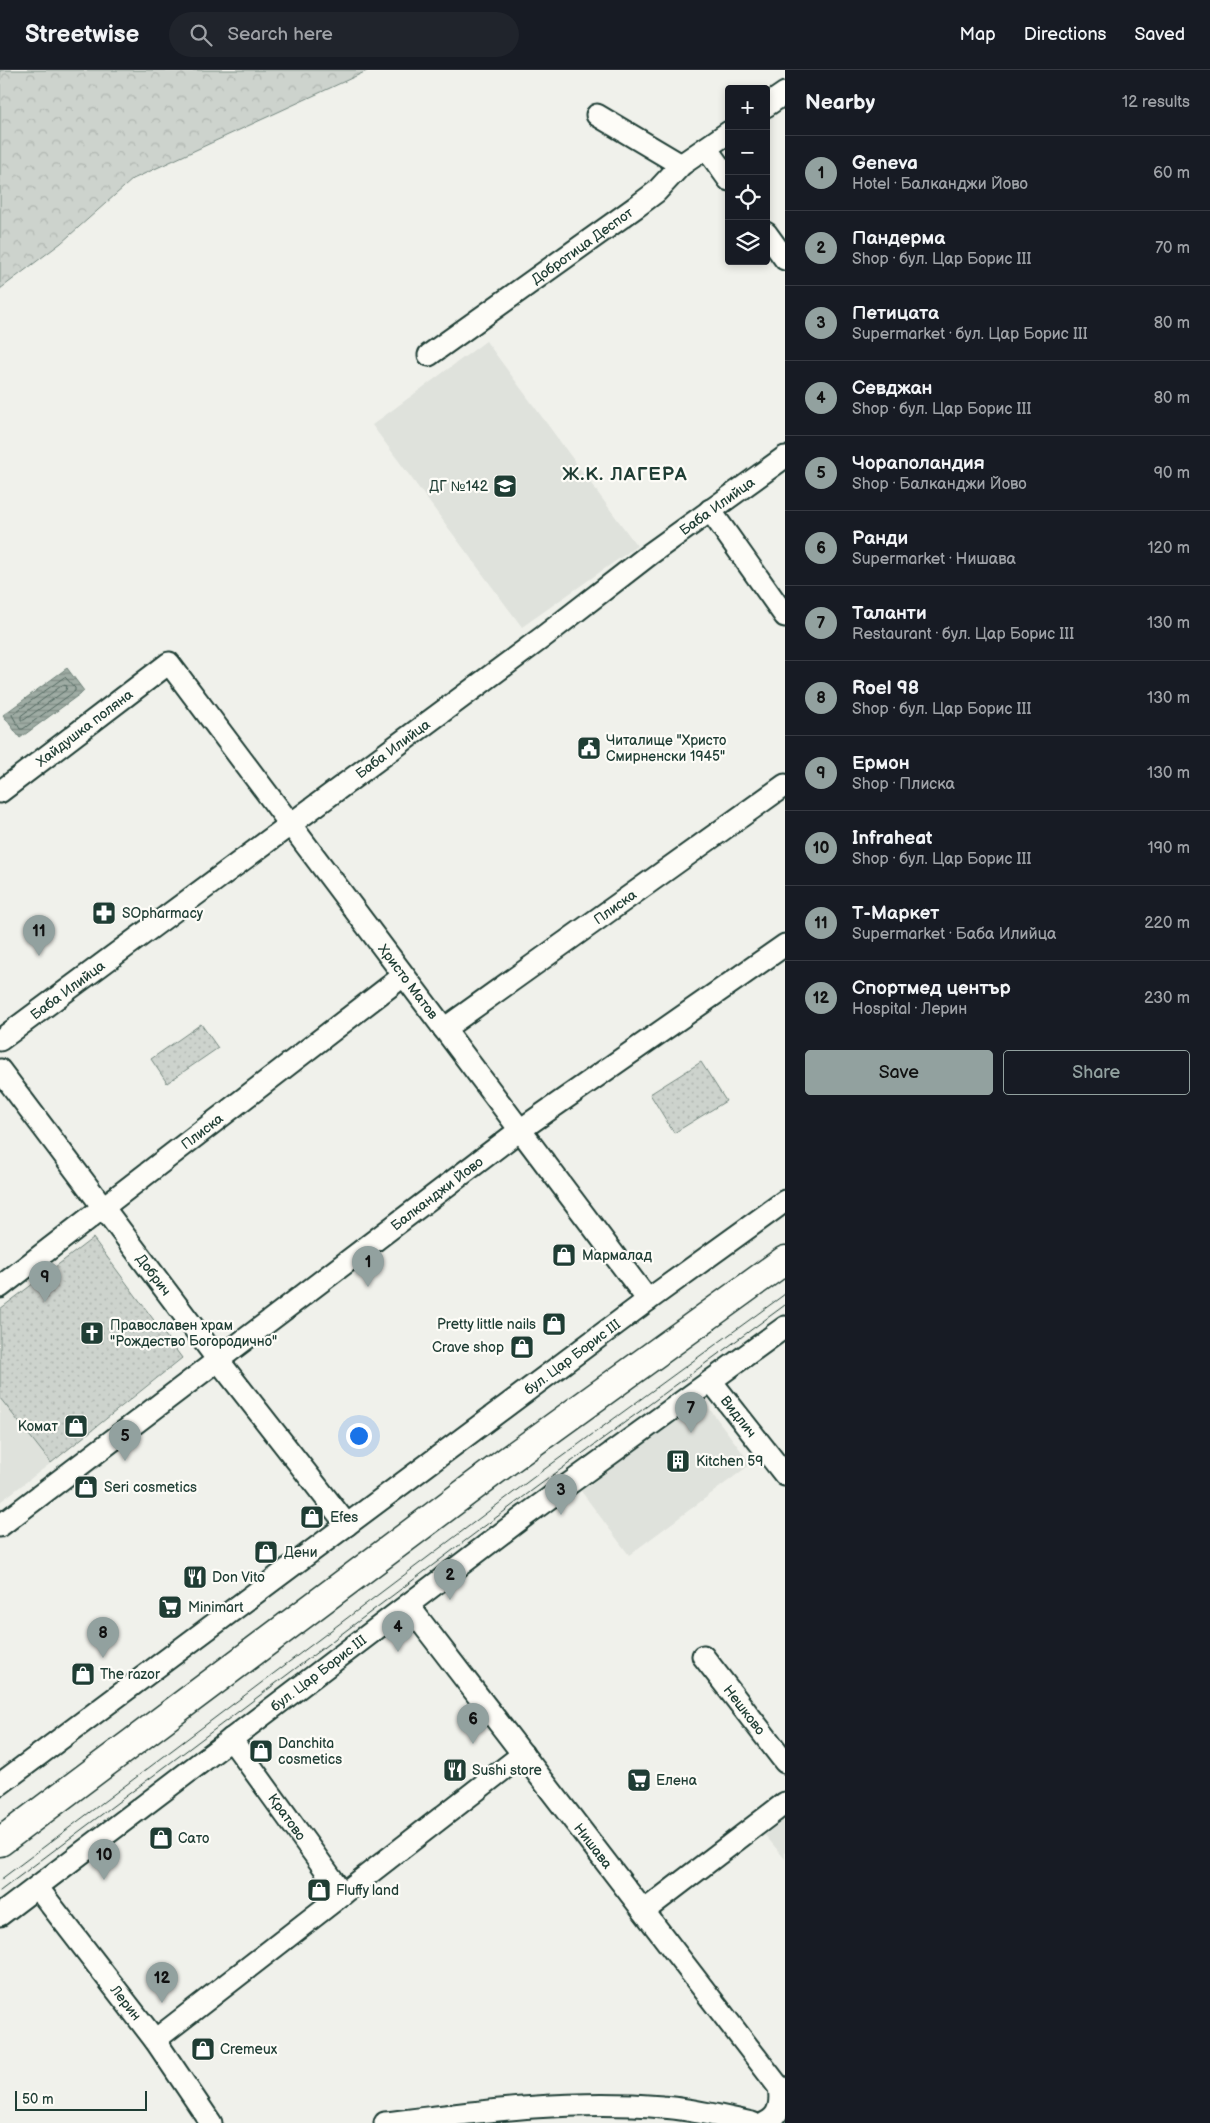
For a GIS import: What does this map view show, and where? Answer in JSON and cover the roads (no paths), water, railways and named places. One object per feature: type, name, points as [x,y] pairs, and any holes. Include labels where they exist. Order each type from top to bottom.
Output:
[{"type":"main road","points":[[0,1842],[499,1468],[785,1260]]},
{"type":"street","points":[[770,103],[785,93]]},
{"type":"street","points":[[597,115],[681,165]]},
{"type":"street","name":"Добротица Деспот","points":[[430,355],[650,198],[681,165],[725,135]]},
{"type":"street","points":[[706,148],[725,175]]},
{"type":"street","points":[[770,238],[785,259]]},
{"type":"street","name":"Баба Илийца","points":[[0,1040],[710,510],[785,457]]},
{"type":"street","points":[[710,510],[785,616]]},
{"type":"street","name":"Христо Матов","points":[[169,663],[648,1300]]},
{"type":"street","name":"Хайдушка поляна","points":[[1,789],[169,663]]},
{"type":"street","name":"Плиска","points":[[444,1029],[785,786]]},
{"type":"street","name":"Балканджи Йово","points":[[0,1526],[520,1130],[785,945]]},
{"type":"street","name":"Плиска","points":[[0,1287],[404,976]]},
{"type":"street","name":"Добрич","points":[[0,1070],[218,1360],[347,1525]]},
{"type":"street","name":"бул. Цар Борис III","points":[[0,1784],[648,1300],[785,1201]]},
{"type":"street","name":"бул. Цар Борис III","points":[[0,1915],[526,1515],[785,1327]]},
{"type":"street","name":"Видлич","points":[[711,1381],[785,1476]]},
{"type":"street","name":"Нишава","points":[[408,1605],[782,2090],[778,2113],[765,2123]]},
{"type":"street","name":"Нешково","points":[[703,1656],[785,1762]]},
{"type":"street","name":"Кратово","points":[[231,1740],[343,1894]]},
{"type":"street","points":[[155,2040],[523,1754]]},
{"type":"street","points":[[644,1911],[785,1803]]},
{"type":"street","name":"Лерин","points":[[37,1887],[155,2040],[211,2123]]},
{"type":"street","points":[[385,2123],[553,2106],[632,2105],[664,2107],[752,2123]]},
{"type":"water","points":[[67,668],[84,691],[20,738],[3,715]]},
{"type":"tram line","points":[[0,1880],[542,1471],[785,1294]]},
{"type":"tram line","points":[[0,1891],[534,1489],[785,1305]]},
{"type":"place","name":"ДГ №142","points":[[505,486]]},
{"type":"place","name":"Читалище \"Христо Смирненски 1945\"","points":[[589,748]]},
{"type":"place","name":"SOpharmacy","points":[[104,913]]},
{"type":"place","name":"Т-Маркет","points":[[39,956]]},
{"type":"place","name":"Мармалад","points":[[564,1255]]},
{"type":"place","name":"Geneva","points":[[368,1287]]},
{"type":"place","name":"Ермон","points":[[45,1302]]},
{"type":"place","name":"Pretty little nails","points":[[554,1324]]},
{"type":"place","name":"Православен храм \"Рождество Богородично\"","points":[[92,1333]]},
{"type":"place","name":"Crave shop","points":[[522,1347]]},
{"type":"place","name":"Комат","points":[[76,1426]]},
{"type":"place","name":"Таланти","points":[[691,1433]]},
{"type":"place","name":"Чораполандия","points":[[125,1461]]},
{"type":"place","name":"Kitchen 59","points":[[678,1461]]},
{"type":"place","name":"Seri cosmetics","points":[[86,1487]]},
{"type":"place","name":"Петицата","points":[[561,1515]]},
{"type":"place","name":"Efes","points":[[312,1517]]},
{"type":"place","name":"Дени","points":[[266,1552]]},
{"type":"place","name":"Don Vito","points":[[195,1577]]},
{"type":"place","name":"Пандерма","points":[[450,1600]]},
{"type":"place","name":"Minimart","points":[[170,1607]]},
{"type":"place","name":"Севджан","points":[[398,1652]]},
{"type":"place","name":"Roel 98","points":[[103,1658]]},
{"type":"place","name":"The razor","points":[[83,1674]]},
{"type":"place","name":"Ранди","points":[[473,1744]]},
{"type":"place","name":"Danchita cosmetics","points":[[261,1751]]},
{"type":"place","name":"Sushi store","points":[[455,1770]]},
{"type":"place","name":"Елена","points":[[639,1780]]},
{"type":"place","name":"Сато","points":[[161,1838]]},
{"type":"place","name":"Infraheat","points":[[104,1880]]},
{"type":"place","name":"Fluffy land","points":[[319,1890]]},
{"type":"place","name":"Спортмед център","points":[[162,2003]]},
{"type":"place","name":"Cremeux","points":[[203,2049]]},
{"type":"district","name":"Ж.К. ЛАГЕРА","points":[[625,473]]}]
